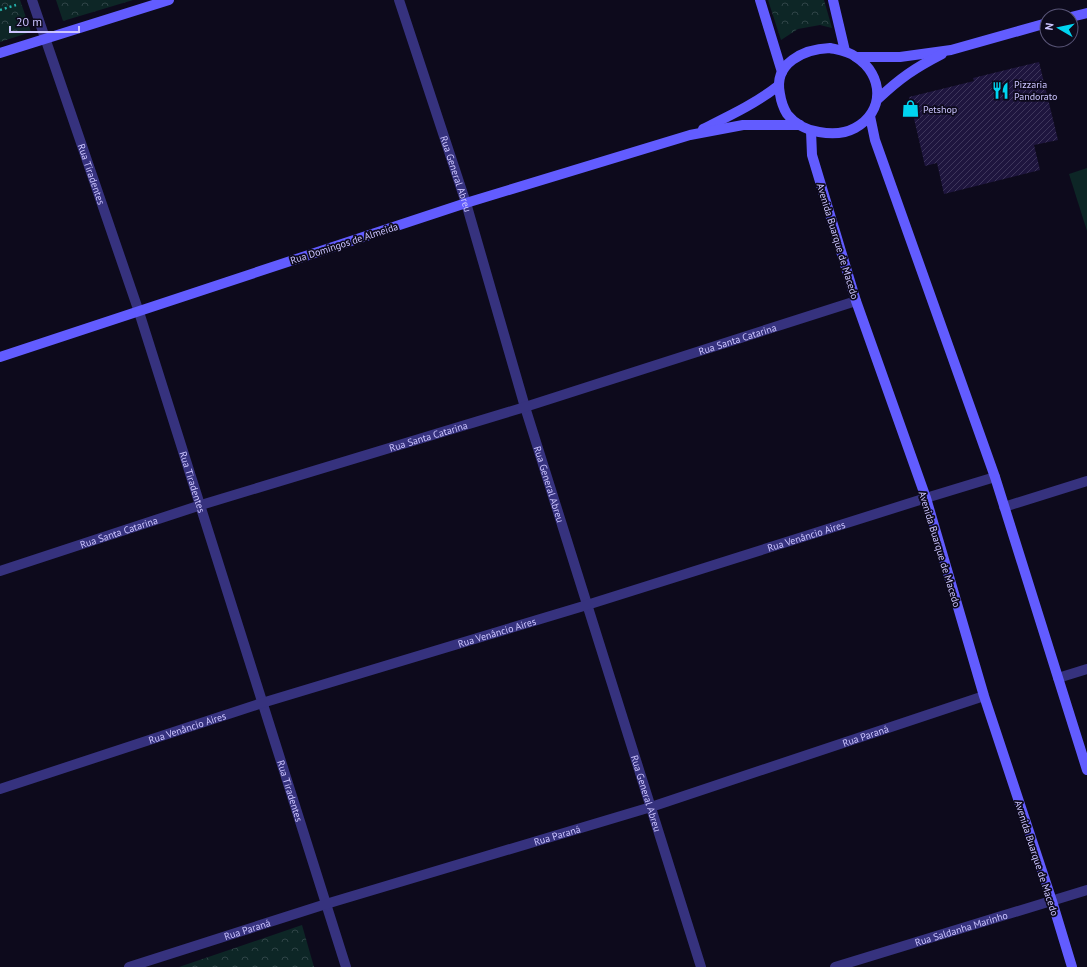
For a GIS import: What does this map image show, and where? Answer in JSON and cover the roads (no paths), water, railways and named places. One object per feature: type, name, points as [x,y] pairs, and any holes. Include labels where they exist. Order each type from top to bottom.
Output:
[{"type":"street","name":"Rua Tiradentes","points":[[32,0],[138,312],[201,505],[346,967]]},
{"type":"street","points":[[0,53],[169,0]]},
{"type":"street","name":"Rua General Abreu","points":[[399,0],[466,203],[525,407],[701,967]]},
{"type":"street","points":[[760,0],[782,72]]},
{"type":"street","points":[[833,0],[845,51]]},
{"type":"street","points":[[856,57],[900,57],[951,50],[1039,25]]},
{"type":"street","points":[[878,99],[877,83],[870,68],[856,57],[845,51],[830,48],[817,49],[801,54],[790,62],[782,72],[778,86],[782,101],[788,114],[800,125],[811,130],[832,134],[854,129],[870,116],[878,99],[897,81],[918,66],[951,50]]},
{"type":"street","name":"Rua Domingos de Almeida","points":[[690,135],[739,111],[778,86]]},
{"type":"street","points":[[870,116],[875,140],[1004,507],[1087,770]]},
{"type":"street","name":"Rua Domingos de Almeida","points":[[0,357],[466,203],[690,135],[743,125],[800,125]]},
{"type":"street","name":"Avenida Buarque de Macedo","points":[[811,130],[812,155],[856,301],[926,498],[984,696],[1052,901],[1072,967]]},
{"type":"street","name":"Rua Santa Catarina","points":[[0,571],[201,505],[525,407],[856,301]]},
{"type":"street","name":"Rua Venâncio Aires","points":[[0,789],[262,703],[587,605],[994,477]]},
{"type":"street","points":[[1004,507],[1087,481]]},
{"type":"street","points":[[1058,678],[1087,669]]},
{"type":"street","name":"Rua Paraná","points":[[129,967],[326,904],[651,807],[984,696]]},
{"type":"street","name":"Rua Saldanha Marinho","points":[[835,967],[1087,890]]},
{"type":"place","name":"Pizzaria Pandorato","points":[[1001,90]]},
{"type":"place","name":"Petshop","points":[[910,109]]}]
